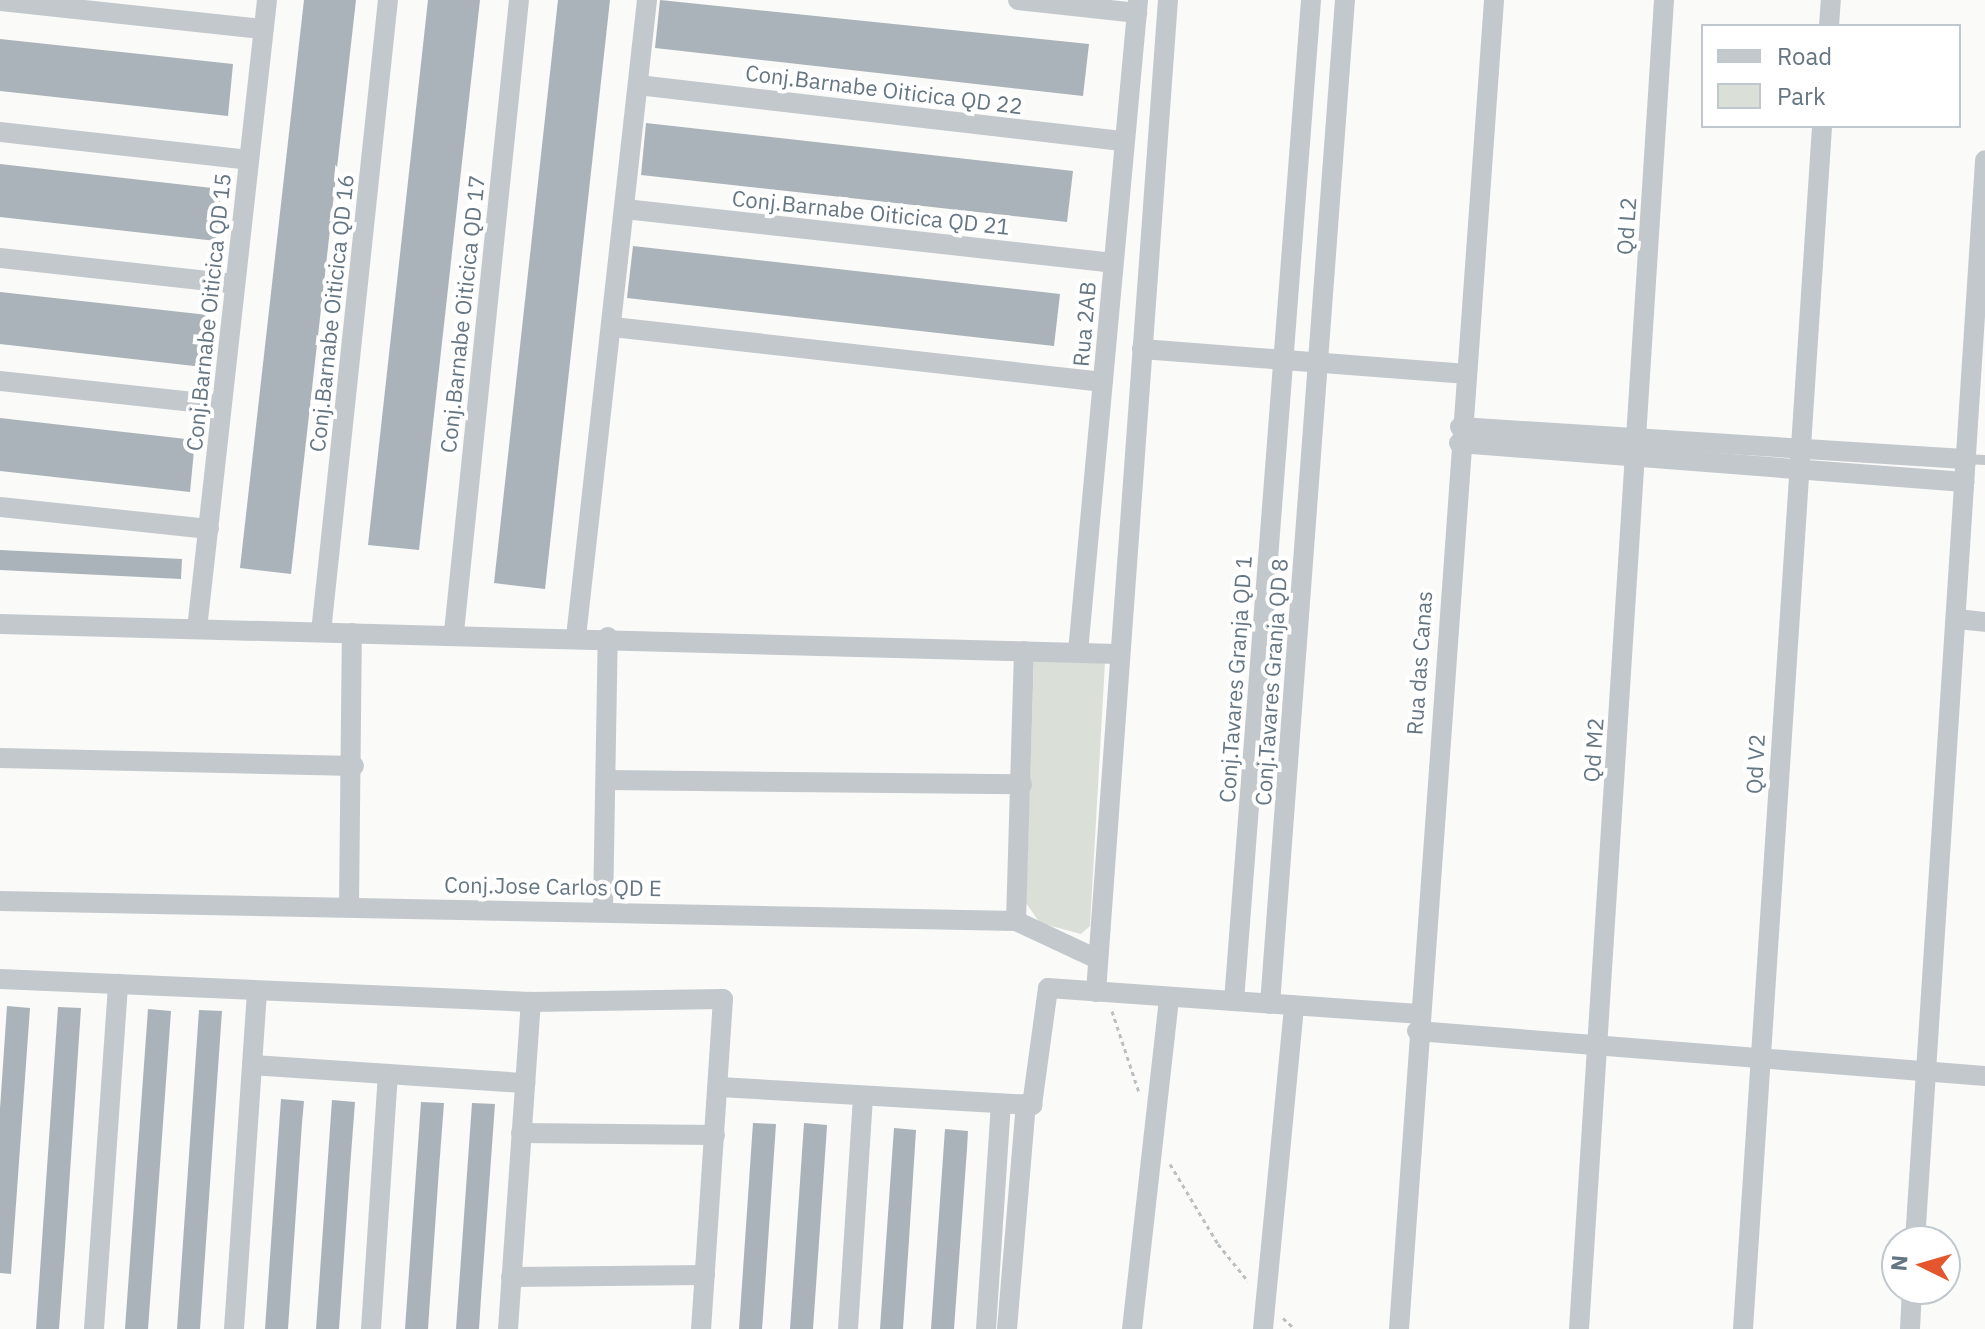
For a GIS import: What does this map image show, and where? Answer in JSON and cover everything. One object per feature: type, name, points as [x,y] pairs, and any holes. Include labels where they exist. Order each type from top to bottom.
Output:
[{"type":"street","name":"Conj.Barnabe Oiticica QD 15","points":[[197,629],[267,0]]},
{"type":"street","name":"Conj.Barnabe Oiticica QD 16","points":[[321,632],[388,0]]},
{"type":"street","name":"Conj.Barnabe Oiticica QD 17","points":[[454,632],[519,0]]},
{"type":"street","points":[[576,637],[613,327],[647,0]]},
{"type":"street","points":[[1018,0],[1137,7]]},
{"type":"street","points":[[1101,992],[1097,959],[1168,0]]},
{"type":"street","name":"Conj.Tavares Granja QD 1","points":[[1234,1001],[1311,0]]},
{"type":"street","name":"Conj.Tavares Granja QD 8","points":[[1270,1004],[1345,0]]},
{"type":"street","name":"Rua das Canas","points":[[1399,1329],[1417,1023],[1494,0]]},
{"type":"street","name":"Qd L2","points":[[1636,446],[1664,0]]},
{"type":"street","points":[[1829,24],[1831,0]]},
{"type":"street","points":[[0,1],[264,29]]},
{"type":"street","name":"Rua 2AB","points":[[1078,652],[1137,7]]},
{"type":"street","points":[[1309,21],[1343,23]]},
{"type":"street","name":"Conj.Barnabe Oiticica QD 22","points":[[638,85],[1124,141]]},
{"type":"street","name":"Qd V2","points":[[1743,1329],[1762,1063],[1795,469],[1822,128]]},
{"type":"street","points":[[0,132],[248,160]]},
{"type":"street","points":[[1916,1225],[1923,1073],[1957,619],[1964,459],[1980,319],[1985,160]]},
{"type":"street","name":"Conj.Barnabe Oiticica QD 21","points":[[625,209],[1113,263]]},
{"type":"street","points":[[0,258],[235,284]]},
{"type":"street","points":[[613,327],[1103,382]]},
{"type":"street","points":[[1142,349],[1464,374]]},
{"type":"street","points":[[0,381],[221,405]]},
{"type":"street","points":[[1460,435],[1636,446],[1798,447],[1964,459]]},
{"type":"street","points":[[1636,446],[1795,469],[1964,482]]},
{"type":"street","name":"Qd M2","points":[[1579,1329],[1636,446]]},
{"type":"street","points":[[0,507],[209,529]]},
{"type":"street","points":[[1957,619],[1985,622]]},
{"type":"street","points":[[0,624],[352,633],[454,632],[1118,654]]},
{"type":"street","points":[[349,907],[354,766],[352,633]]},
{"type":"street","points":[[603,910],[608,637]]},
{"type":"street","points":[[1016,921],[1024,651]]},
{"type":"street","points":[[0,758],[354,766]]},
{"type":"street","points":[[606,780],[1022,784]]},
{"type":"street","name":"Conj.Jose Carlos QD E","points":[[0,901],[603,910],[1016,921],[1097,959]]},
{"type":"street","points":[[0,979],[531,1002],[723,999],[701,1329]]},
{"type":"street","points":[[94,1329],[118,984]]},
{"type":"street","points":[[719,1087],[1033,1104],[1048,988],[1294,1005],[1598,1048],[1762,1063],[1985,1076]]},
{"type":"street","points":[[234,1329],[257,991]]},
{"type":"street","points":[[1132,1329],[1169,997]]},
{"type":"street","points":[[508,1329],[531,1002]]},
{"type":"street","points":[[1263,1329],[1294,1005]]},
{"type":"street","points":[[252,1065],[525,1083]]},
{"type":"street","points":[[371,1329],[388,1075]]},
{"type":"street","points":[[848,1329],[863,1096]]},
{"type":"street","points":[[986,1329],[1001,1103]]},
{"type":"street","points":[[1007,1329],[1026,1104]]},
{"type":"street","points":[[521,1133],[715,1135]]},
{"type":"street","points":[[511,1277],[705,1275]]},
{"type":"street","points":[[1910,1329],[1911,1305]]},
{"type":"lane","points":[[1964,459],[1985,460]]},
{"type":"path","points":[[1101,992],[1153,1135]]},
{"type":"path","points":[[1169,1162],[1218,1244],[1264,1301],[1295,1329]]},
{"type":"green space","points":[[1034,659],[1105,662],[1090,926],[1081,934],[1040,923],[1026,903]]},
{"type":"building","points":[[304,0],[356,0],[291,574],[240,568]]},
{"type":"building","points":[[428,0],[480,0],[419,550],[368,545]]},
{"type":"building","points":[[558,0],[610,0],[545,589],[494,583]]},
{"type":"building","points":[[660,0],[1089,44],[1083,96],[655,48]]},
{"type":"building","points":[[0,39],[233,64],[228,116],[0,91]]},
{"type":"building","points":[[646,123],[1073,171],[1067,222],[641,175]]},
{"type":"building","points":[[0,164],[221,189],[216,241],[0,217]]},
{"type":"building","points":[[633,246],[1060,294],[1054,346],[627,298]]},
{"type":"building","points":[[0,292],[208,315],[203,367],[0,344]]},
{"type":"building","points":[[0,418],[195,440],[190,492],[0,471]]},
{"type":"building","points":[[0,550],[182,559],[181,579],[0,570]]},
{"type":"building","points":[[7,1006],[30,1008],[11,1274],[0,1273],[0,1109]]},
{"type":"building","points":[[58,1007],[81,1008],[65,1247],[59,1329],[36,1329]]},
{"type":"building","points":[[148,1009],[171,1011],[160,1165],[148,1329],[125,1329]]},
{"type":"building","points":[[199,1010],[222,1011],[200,1329],[177,1329]]},
{"type":"building","points":[[281,1099],[304,1101],[288,1329],[265,1329]]},
{"type":"building","points":[[332,1100],[355,1102],[339,1329],[316,1329]]},
{"type":"building","points":[[421,1102],[444,1103],[428,1329],[405,1329]]},
{"type":"building","points":[[472,1103],[495,1104],[479,1329],[456,1329]]},
{"type":"building","points":[[753,1123],[776,1124],[763,1316],[762,1329],[739,1329]]},
{"type":"building","points":[[804,1123],[827,1125],[826,1141],[813,1329],[790,1329]]},
{"type":"building","points":[[894,1128],[916,1130],[903,1329],[880,1329]]},
{"type":"building","points":[[945,1129],[968,1131],[967,1149],[954,1329],[931,1329]]}]
